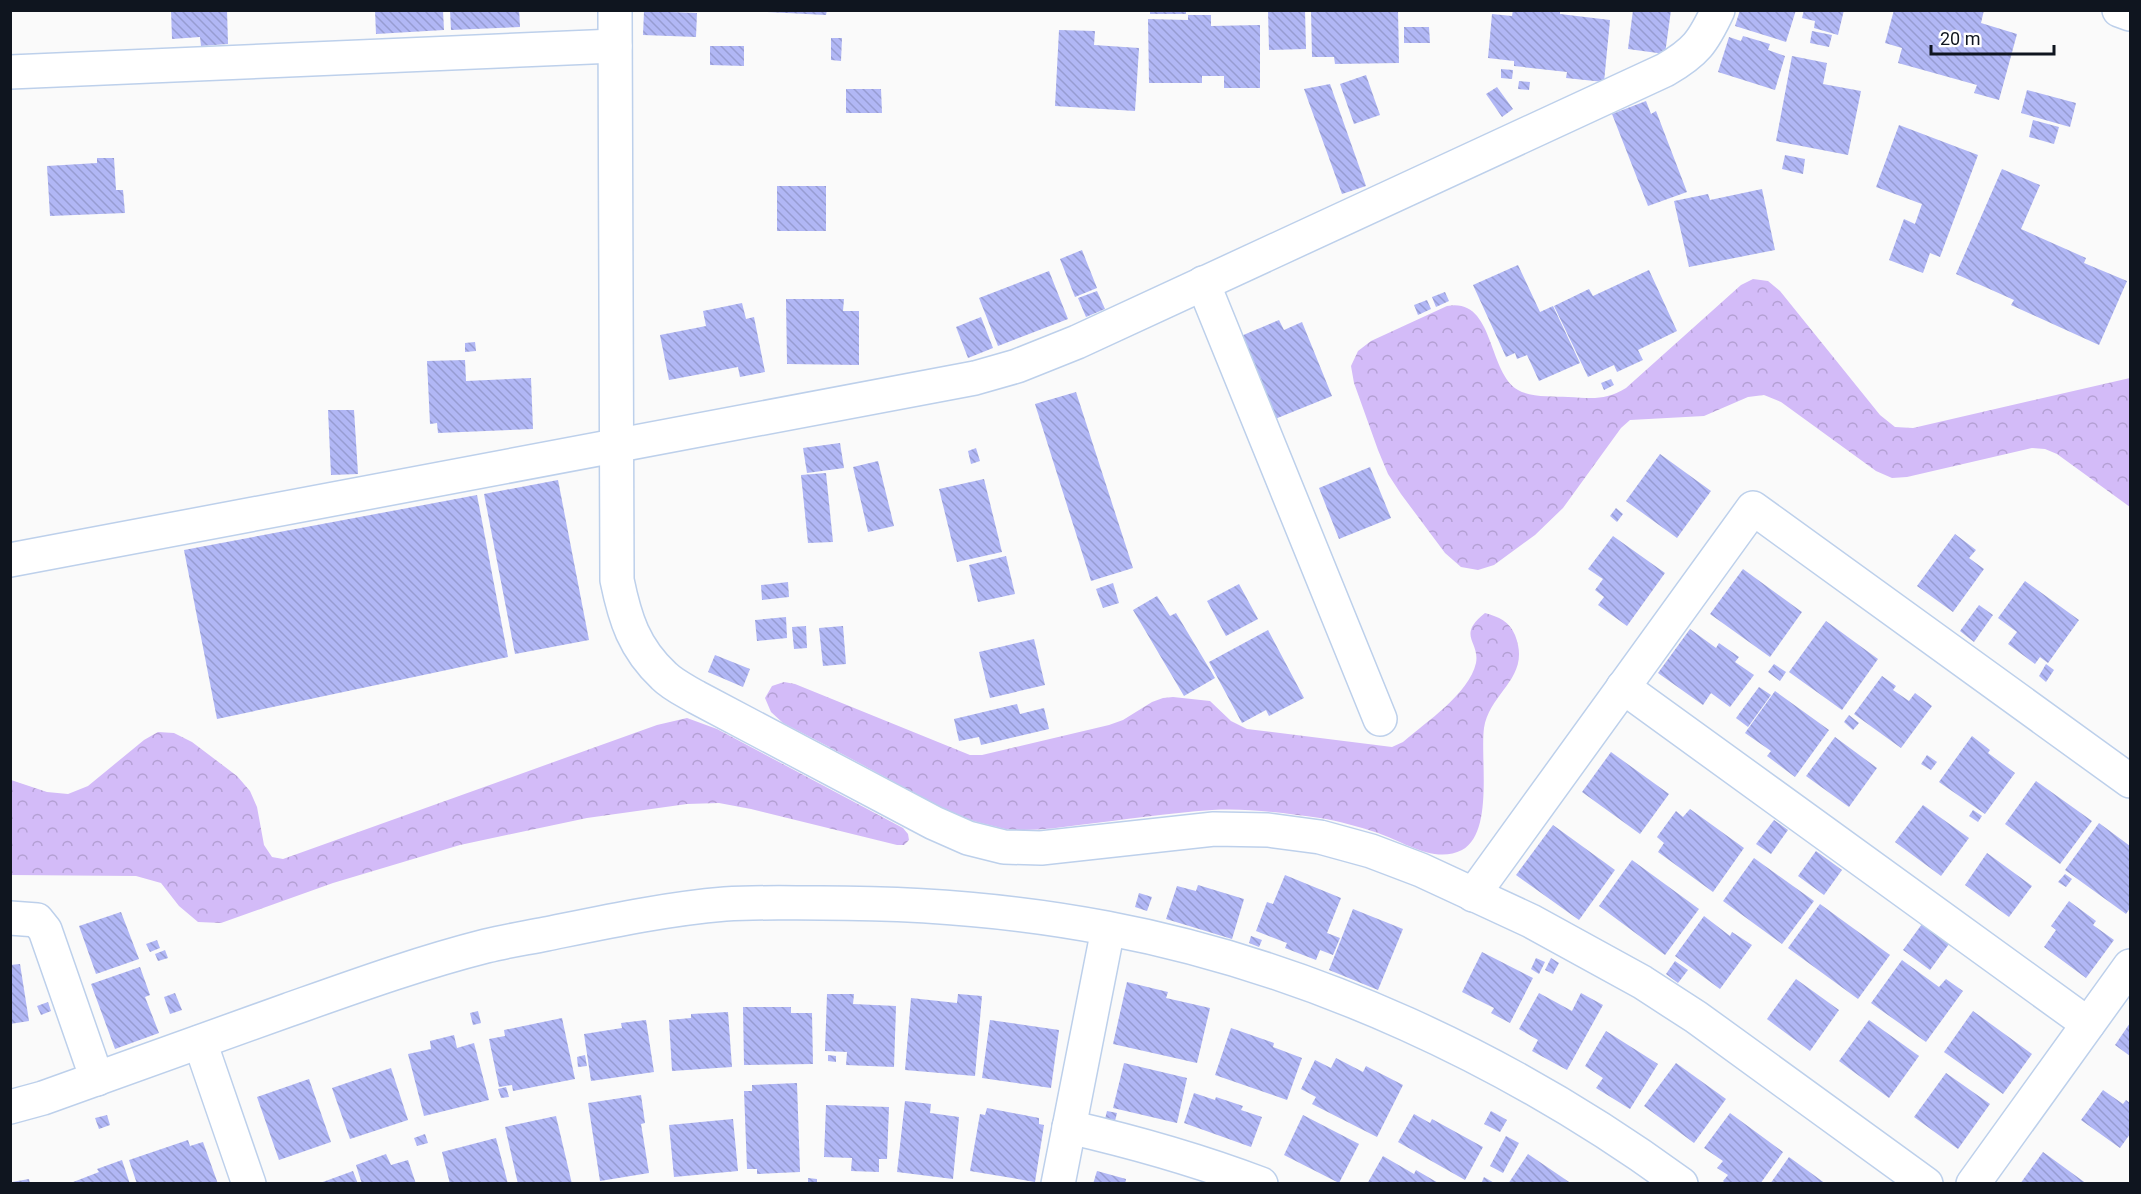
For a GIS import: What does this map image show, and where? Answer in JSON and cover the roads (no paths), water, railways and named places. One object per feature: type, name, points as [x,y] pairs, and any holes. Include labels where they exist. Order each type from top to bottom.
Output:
[{"type":"street","points":[[615,10],[617,580],[625,616],[640,649],[665,677],[696,697],[923,818],[968,838],[1013,847],[1041,848],[1214,829],[1268,830],[1320,837],[1371,851],[1421,870],[1531,921],[1651,988],[1696,1017],[1926,1184]]},
{"type":"street","points":[[10,560],[975,378],[1017,366],[1058,350],[1665,70],[1687,57],[1704,40],[1718,10]]},
{"type":"street","points":[[2119,10],[2130,14]]},
{"type":"street","points":[[10,72],[615,46]]},
{"type":"street","points":[[1203,283],[1380,719]]},
{"type":"street","points":[[1473,895],[1753,508],[2130,781]]},
{"type":"street","points":[[1623,687],[2088,1024]]},
{"type":"street","points":[[10,1107],[43,1098],[367,982],[485,946],[606,921],[715,906],[811,903],[911,904],[1037,917],[1108,928],[1204,951],[1265,970],[1385,1015],[1501,1071],[1611,1136],[1681,1184]]},
{"type":"street","points":[[10,918],[37,920],[45,930],[97,1078]]},
{"type":"street","points":[[1058,1184],[1108,928]]},
{"type":"street","points":[[1973,1184],[2130,966]]},
{"type":"street","points":[[200,1042],[249,1184]]},
{"type":"street","points":[[1069,1127],[1138,1143],[1205,1163],[1261,1184]]}]
